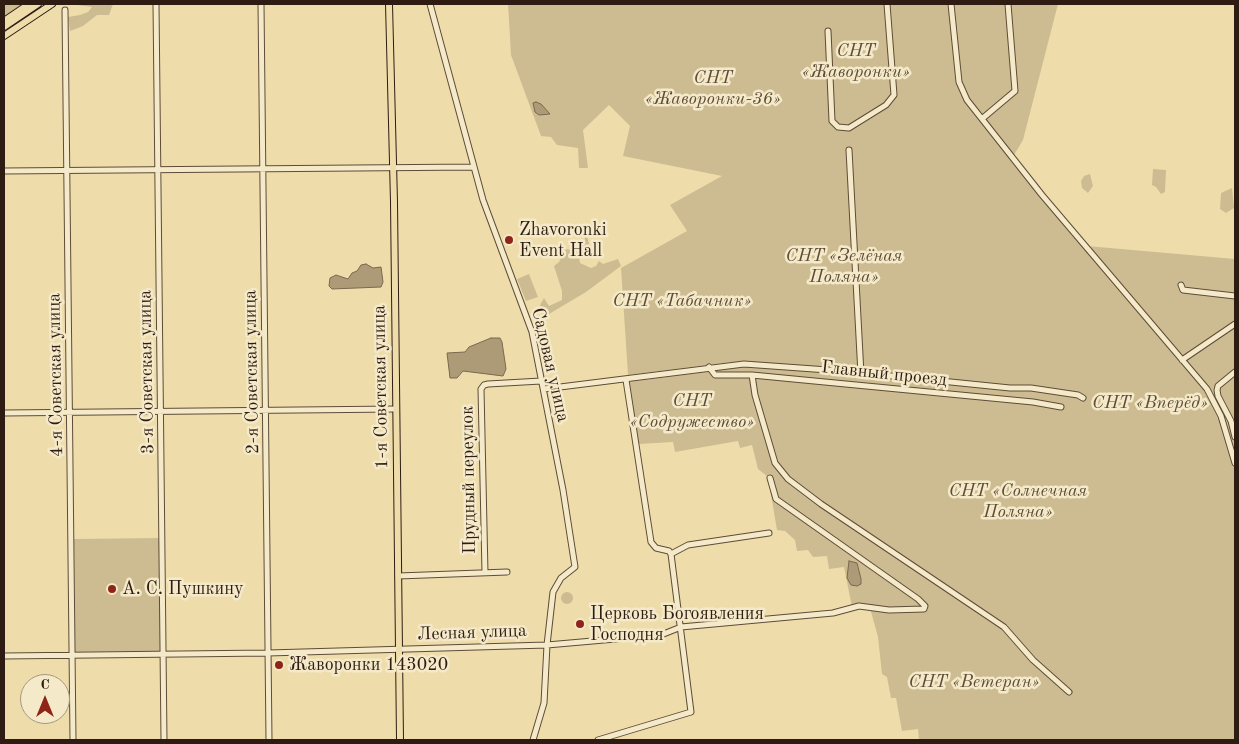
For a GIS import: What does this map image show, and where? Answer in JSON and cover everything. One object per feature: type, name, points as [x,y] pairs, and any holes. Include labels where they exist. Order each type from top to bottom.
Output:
[{"type":"main road","points":[[4,21],[29,4]]},
{"type":"main road","points":[[4,27],[38,4]]},
{"type":"main road","points":[[4,36],[52,4]]},
{"type":"main road","points":[[390,33],[391,4]]},
{"type":"main road","points":[[390,33],[391,4]]},
{"type":"main road","name":"1-я Советская улица","points":[[390,33],[400,740]]},
{"type":"street","name":"3-я Советская улица","points":[[156,4],[164,740]]},
{"type":"street","name":"2-я Советская улица","points":[[261,4],[270,740]]},
{"type":"street","name":"Садовая улица","points":[[430,4],[482,200],[530,325],[544,389],[575,567],[561,578],[553,592],[547,645]]},
{"type":"street","points":[[828,30],[832,121],[838,127],[849,128],[858,124],[894,96],[887,4]]},
{"type":"street","points":[[951,4],[959,82],[967,100],[1042,195],[1206,389],[1217,407],[1235,464]]},
{"type":"street","points":[[983,118],[1015,91],[1008,4]]},
{"type":"street","name":"4-я Советская улица","points":[[65,10],[71,413],[73,740]]},
{"type":"street","points":[[849,150],[861,374]]},
{"type":"street","points":[[4,171],[264,170],[473,166]]},
{"type":"street","points":[[1181,285],[1183,290],[1235,296]]},
{"type":"street","points":[[1182,360],[1235,324]]},
{"type":"street","points":[[544,389],[744,364],[1010,388],[1031,388],[1078,394],[1083,398]]},
{"type":"street","name":"Главный проезд","points":[[709,367],[715,375],[752,375],[1033,402],[1061,407]]},
{"type":"street","points":[[1235,372],[1218,386],[1217,390],[1218,396],[1231,421],[1235,437]]},
{"type":"street","points":[[752,375],[754,395],[775,463],[788,479],[1004,628],[1033,660],[1068,692]]},
{"type":"street","points":[[598,740],[691,712],[672,554],[656,548],[651,542],[626,380]]},
{"type":"street","name":"Прудный переулок","points":[[485,573],[481,389],[484,385],[488,384],[541,381]]},
{"type":"street","points":[[4,414],[396,409]]},
{"type":"street","name":"Лесная улица","points":[[4,656],[268,653],[547,645],[661,635],[681,628],[833,614],[859,606],[889,610],[922,610],[925,606],[918,599],[776,499],[770,478]]},
{"type":"street","points":[[672,554],[688,545],[769,533]]},
{"type":"street","name":"Прудный переулок","points":[[398,576],[507,572]]},
{"type":"street","name":"Лесная улица","points":[[533,740],[544,703],[547,645]]},
{"type":"green space","points":[[4,4],[25,4],[4,18]]},
{"type":"green space","points":[[70,4],[113,4],[109,15],[97,15],[83,26],[70,31],[68,17],[88,12],[92,7]]},
{"type":"green space","points":[[508,4],[1058,4],[1023,140],[1014,155],[1087,246],[1235,259],[1235,740],[919,740],[918,729],[902,731],[896,698],[891,698],[887,677],[882,674],[878,637],[870,608],[852,607],[844,567],[829,569],[827,556],[813,557],[808,550],[797,551],[795,540],[785,531],[777,530],[768,477],[758,469],[752,445],[740,448],[738,441],[675,452],[673,442],[639,444],[628,382],[707,372],[742,364],[732,362],[628,375],[621,268],[687,231],[670,205],[722,176],[623,156],[630,126],[609,105],[583,130],[588,168],[579,168],[578,148],[557,145],[551,137],[541,136],[511,55]]},
{"type":"green space","points":[[1153,169],[1166,170],[1165,192],[1161,194],[1152,185]]},
{"type":"green space","points":[[1090,174],[1093,186],[1088,193],[1082,188],[1081,181],[1084,176]]},
{"type":"green space","points":[[1232,188],[1234,208],[1226,213],[1220,209],[1221,193]]},
{"type":"green space","points":[[584,224],[589,244],[579,255],[580,263],[591,268],[596,266],[599,261],[603,264],[618,259],[621,266],[586,292],[544,317],[540,305],[544,298],[549,306],[562,300],[562,291],[554,266],[559,262],[566,249],[575,251],[582,247],[585,242]]},
{"type":"green space","points":[[529,274],[538,297],[526,301],[517,279]]},
{"type":"green space","points":[[160,538],[161,651],[75,652],[74,539]]},
{"type":"green space","points":[[569,592],[572,593],[572,603],[565,604],[562,603],[561,596],[562,593]]},
{"type":"shaded area","points":[[533,103],[541,104],[550,114],[539,115],[535,112]]},
{"type":"shaded area","points":[[366,264],[373,268],[381,267],[383,282],[381,287],[332,289],[329,286],[330,278],[336,275],[348,279],[361,265]]},
{"type":"shaded area","points":[[491,338],[500,338],[502,342],[506,369],[503,376],[463,371],[457,378],[450,378],[447,353],[465,352],[469,347]]},
{"type":"shaded area","points":[[849,561],[857,563],[861,584],[857,586],[851,585],[847,578]]},
{"type":"place","name":"Zhavoronki Event Hall","points":[[509,240]]},
{"type":"place","name":"А. С. Пушкину","points":[[112,589]]},
{"type":"place","name":"Церковь Богоявления Господня","points":[[580,624]]},
{"type":"place","name":"Жаворонки 143020","points":[[279,665]]},
{"type":"park label","name":"СНТ «Жаворонки»","points":[[856,61]]},
{"type":"park label","name":"СНТ «Жаворонки-36»","points":[[713,88]]},
{"type":"park label","name":"СНТ «Зелёная Поляна»","points":[[844,266]]},
{"type":"park label","name":"СНТ «Табачник»","points":[[682,301]]},
{"type":"park label","name":"СНТ «Вперёд»","points":[[1150,403]]},
{"type":"park label","name":"СНТ «Содружество»","points":[[692,411]]},
{"type":"park label","name":"СНТ «Солнечная Поляна»","points":[[1018,501]]},
{"type":"park label","name":"СНТ «Ветеран»","points":[[974,682]]}]
